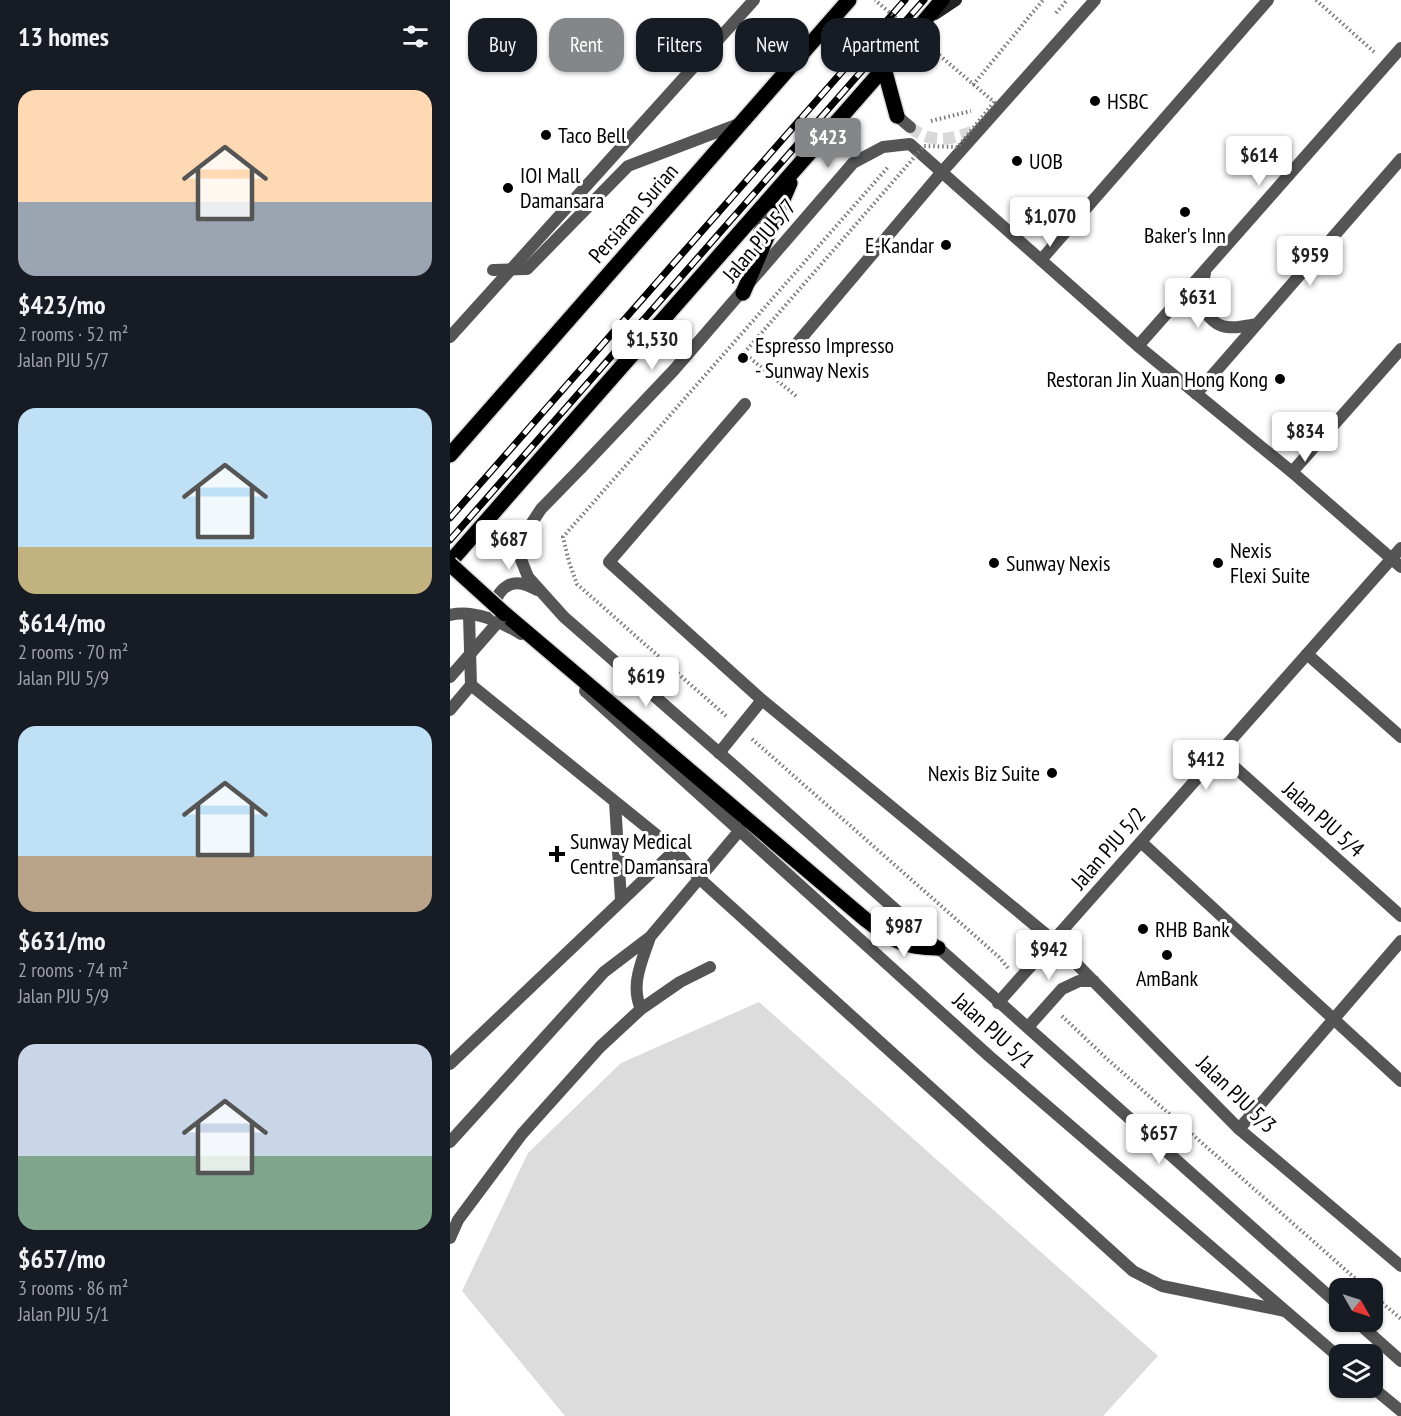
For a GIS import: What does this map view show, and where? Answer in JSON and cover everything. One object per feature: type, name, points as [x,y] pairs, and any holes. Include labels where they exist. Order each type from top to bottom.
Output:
[{"type":"main road","name":"Persiaran Surian","points":[[450,455],[849,0]]},
{"type":"main road","points":[[926,18],[942,0]]},
{"type":"main road","points":[[929,18],[956,0]]},
{"type":"main road","points":[[881,72],[450,563],[504,619],[866,920],[898,942],[914,948],[938,948]]},
{"type":"main road","points":[[885,72],[897,116]]},
{"type":"main road","points":[[742,293],[796,169]]},
{"type":"street","points":[[450,337],[754,0]]},
{"type":"street","points":[[798,342],[941,173],[1095,0]]},
{"type":"street","points":[[1041,260],[1268,0]]},
{"type":"street","points":[[1138,346],[1401,48]]},
{"type":"street","points":[[897,116],[910,127]]},
{"type":"street","points":[[493,270],[527,269],[628,166],[741,123]]},
{"type":"street","name":"Jalan PJU 5/7","points":[[542,592],[528,577],[520,558],[520,541],[541,509],[674,370],[853,162],[883,147],[909,144],[1138,346],[1292,472],[1396,563]]},
{"type":"street","points":[[1197,394],[1401,159]]},
{"type":"street","points":[[759,232],[796,169]]},
{"type":"street","points":[[1205,272],[1198,301],[1208,318],[1229,329],[1257,324]]},
{"type":"street","points":[[1292,472],[1401,349]]},
{"type":"street","name":"Jalan PJU 5/3","points":[[745,404],[609,562],[762,700],[1053,941],[1239,1129],[1401,1266]]},
{"type":"street","name":"Jalan PJU 5/2","points":[[998,1003],[1307,654],[1396,563],[1401,548]]},
{"type":"street","points":[[450,677],[504,619],[495,609],[494,601],[500,591],[510,585],[522,584],[542,592]]},
{"type":"street","name":"Jalan PJU 5/1","points":[[542,592],[564,617],[613,658],[1329,1296]]},
{"type":"street","name":"Jalan PJU 5/1","points":[[450,615],[456,613],[504,619],[989,1056],[1329,1349]]},
{"type":"street","points":[[450,710],[471,685],[469,615]]},
{"type":"street","points":[[1307,654],[1401,737]]},
{"type":"street","points":[[471,685],[675,849],[700,879],[1133,1271],[1162,1287],[1285,1311]]},
{"type":"street","points":[[719,753],[762,700]]},
{"type":"street","name":"Jalan PJU 5/4","points":[[1220,754],[1401,916]]},
{"type":"street","points":[[615,802],[621,900]]},
{"type":"street","points":[[450,1142],[604,972],[650,937],[740,831]]},
{"type":"street","points":[[1141,843],[1401,1081]]},
{"type":"street","points":[[450,1064],[675,849]]},
{"type":"street","points":[[641,1009],[635,997],[636,979],[650,937]]},
{"type":"street","points":[[1239,1129],[1401,940]]},
{"type":"street","points":[[450,1238],[454,1216],[522,1134],[600,1047],[641,1009],[680,982],[710,967]]},
{"type":"street","points":[[1028,1028],[1062,989],[1079,981],[1094,981]]},
{"type":"street","points":[[1368,1332],[1401,1361]]},
{"type":"street","points":[[1383,1396],[1401,1411]]},
{"type":"path","points":[[796,396],[744,353],[924,146],[957,147],[994,102],[875,0]]},
{"type":"path","points":[[974,85],[1043,0]]},
{"type":"path","points":[[1052,18],[1067,0]]},
{"type":"path","points":[[1317,0],[1387,63]]},
{"type":"path","points":[[983,101],[991,92]]},
{"type":"path","points":[[931,121],[975,110]]},
{"type":"path","points":[[896,159],[563,537],[568,562],[577,584],[999,957],[1018,982]]},
{"type":"path","points":[[1049,1003],[1106,1058],[1355,1278]]},
{"type":"path","points":[[1383,1303],[1401,1319]]},
{"type":"shaded area","points":[[759,1002],[1158,1356],[1103,1416],[565,1416],[462,1291],[528,1153],[621,1063]]},
{"type":"tunnel","points":[[910,127],[919,133],[937,139],[963,135],[982,128]]},
{"type":"railway","points":[[450,518],[905,0]]},
{"type":"railway","points":[[450,540],[924,0]]},
{"type":"place","name":"HSBC","points":[[1095,101]]},
{"type":"place","name":"Taco Bell","points":[[546,135]]},
{"type":"place","name":"UOB","points":[[1017,161]]},
{"type":"place","name":"IOI Mall Damansara","points":[[508,188]]},
{"type":"place","name":"Baker's Inn","points":[[1185,212]]},
{"type":"place","name":"E-Kandar","points":[[946,245]]},
{"type":"place","name":"Espresso Impresso - Sunway Nexis","points":[[743,358]]},
{"type":"place","name":"Restoran Jin Xuan Hong Kong","points":[[1280,379]]},
{"type":"place","name":"Sunway Nexis","points":[[994,563]]},
{"type":"place","name":"Nexis Flexi Suite","points":[[1218,563]]},
{"type":"place","name":"Nexis Biz Suite","points":[[1052,773]]},
{"type":"place","name":"Sunway Medical Centre Damansara","points":[[557,854]]},
{"type":"place","name":"RHB Bank","points":[[1143,929]]},
{"type":"place","name":"AmBank","points":[[1167,955]]}]
